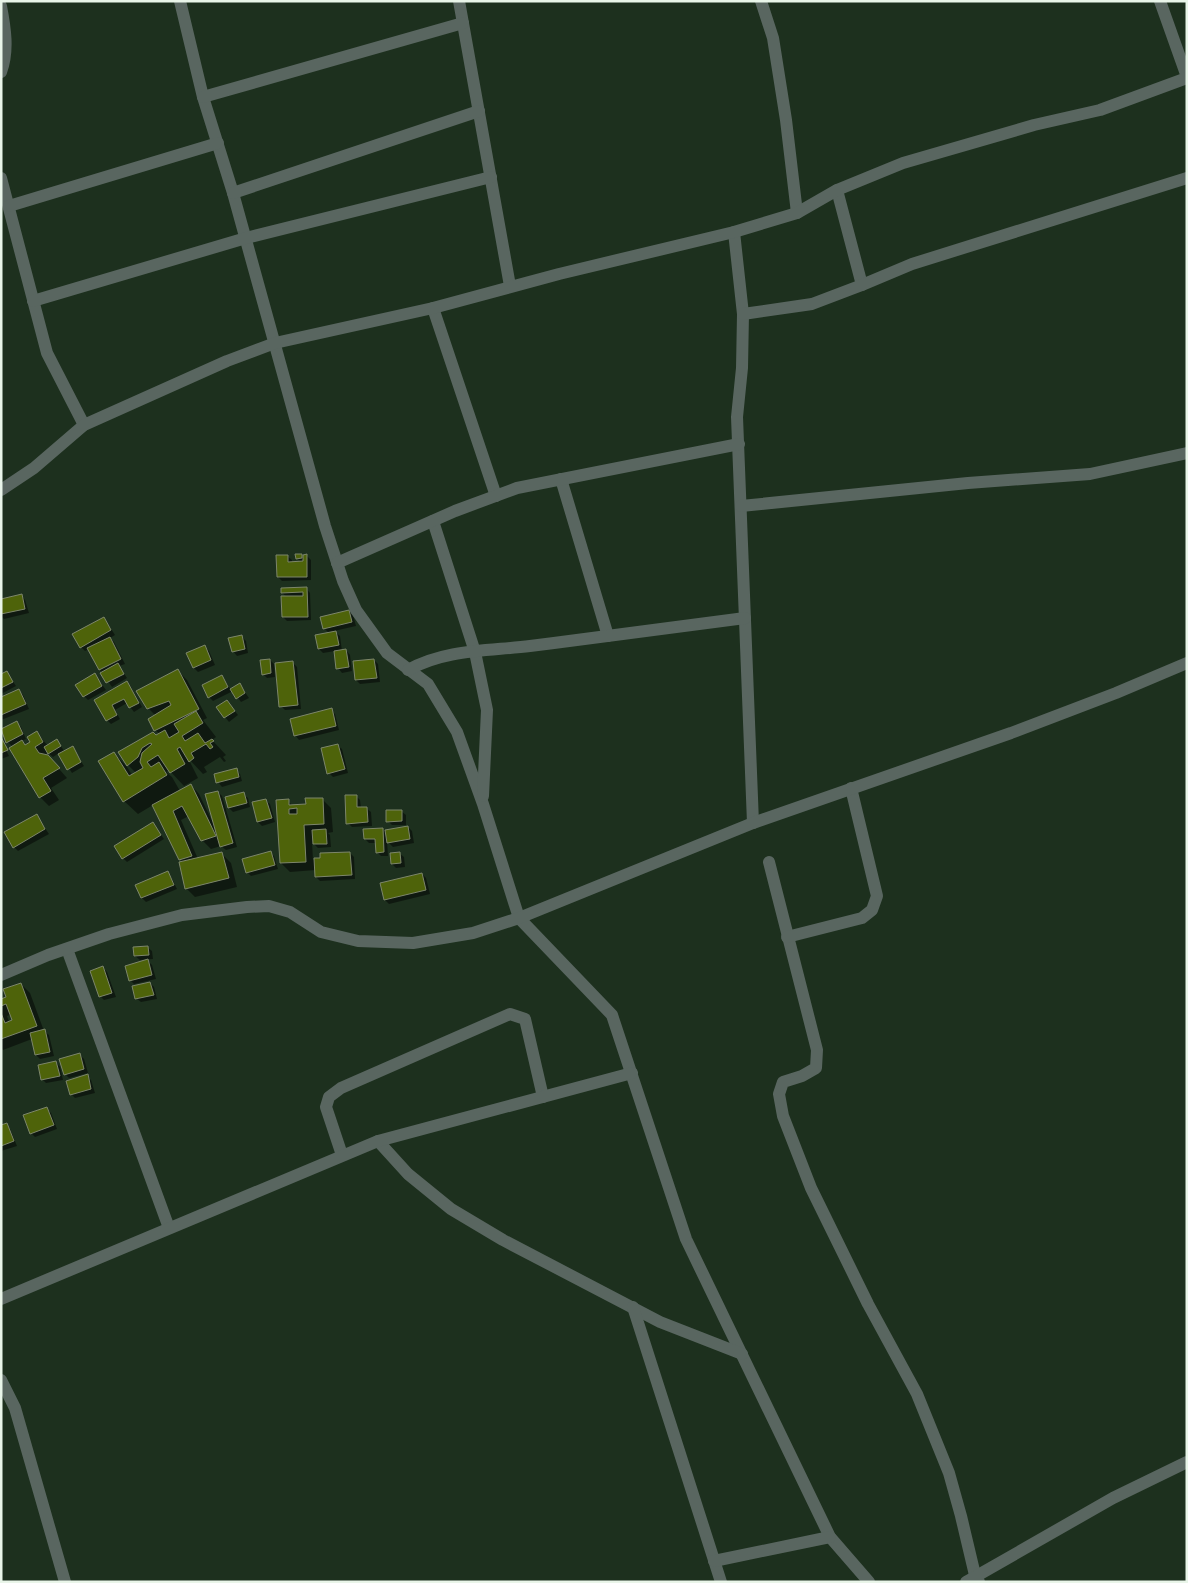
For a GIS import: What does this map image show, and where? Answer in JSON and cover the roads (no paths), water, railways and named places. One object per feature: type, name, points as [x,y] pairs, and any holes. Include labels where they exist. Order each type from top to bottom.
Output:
[{"type":"street","points":[[180,1],[203,97],[234,193],[325,526],[343,581],[356,610],[387,652],[428,684],[457,732],[483,804],[519,918],[612,1016],[686,1239],[830,1537],[869,1582]]},
{"type":"street","points":[[459,1],[510,286]]},
{"type":"street","points":[[761,1],[773,38],[786,120],[796,213]]},
{"type":"street","points":[[1,490],[34,468],[84,425],[227,361],[275,343],[433,308],[510,286],[734,232],[796,213],[838,190],[903,163],[1034,125],[1100,110],[1187,77],[1160,1]]},
{"type":"street","points":[[1,6],[6,29],[4,65],[1,72]]},
{"type":"street","points":[[203,97],[463,23]]},
{"type":"street","points":[[234,193],[479,111]]},
{"type":"street","points":[[8,206],[218,143]]},
{"type":"street","points":[[34,300],[246,238],[491,177]]},
{"type":"street","points":[[1,178],[47,353],[84,425]]},
{"type":"street","points":[[743,314],[812,304],[912,264],[1187,178]]},
{"type":"street","points":[[838,190],[862,285]]},
{"type":"street","points":[[734,232],[743,314],[742,368],[737,417],[754,823]]},
{"type":"street","points":[[433,308],[496,496]]},
{"type":"street","points":[[337,563],[433,521],[517,488],[739,444]]},
{"type":"street","points":[[741,506],[968,483],[1090,474],[1187,453]]},
{"type":"street","points":[[561,480],[608,636]]},
{"type":"street","points":[[433,521],[475,652],[488,710],[483,804]]},
{"type":"street","points":[[408,670],[422,662],[455,653],[745,618]]},
{"type":"street","points":[[1,975],[109,934],[182,915],[247,907],[269,906],[290,912],[322,932],[358,941],[413,943],[473,934],[519,918],[754,823],[1011,733],[1116,693],[1187,663]]},
{"type":"street","points":[[788,937],[862,918],[872,910],[877,896],[851,788]]},
{"type":"street","points":[[768,862],[817,1050],[816,1068],[802,1076],[783,1082],[779,1094],[783,1116],[811,1188],[868,1304],[917,1394],[949,1473],[961,1516],[973,1580],[1113,1498],[1187,1462]]},
{"type":"street","points":[[67,949],[169,1228]]},
{"type":"street","points":[[342,1155],[326,1106],[329,1098],[341,1088],[510,1014],[525,1020],[543,1097]]},
{"type":"street","points":[[1,1299],[378,1141],[632,1074]]},
{"type":"street","points":[[378,1141],[408,1174],[451,1209],[504,1240],[660,1322],[742,1354]]},
{"type":"street","points":[[633,1307],[721,1582]]},
{"type":"street","points":[[1,1380],[16,1408],[65,1582]]},
{"type":"street","points":[[714,1561],[830,1537]]}]
